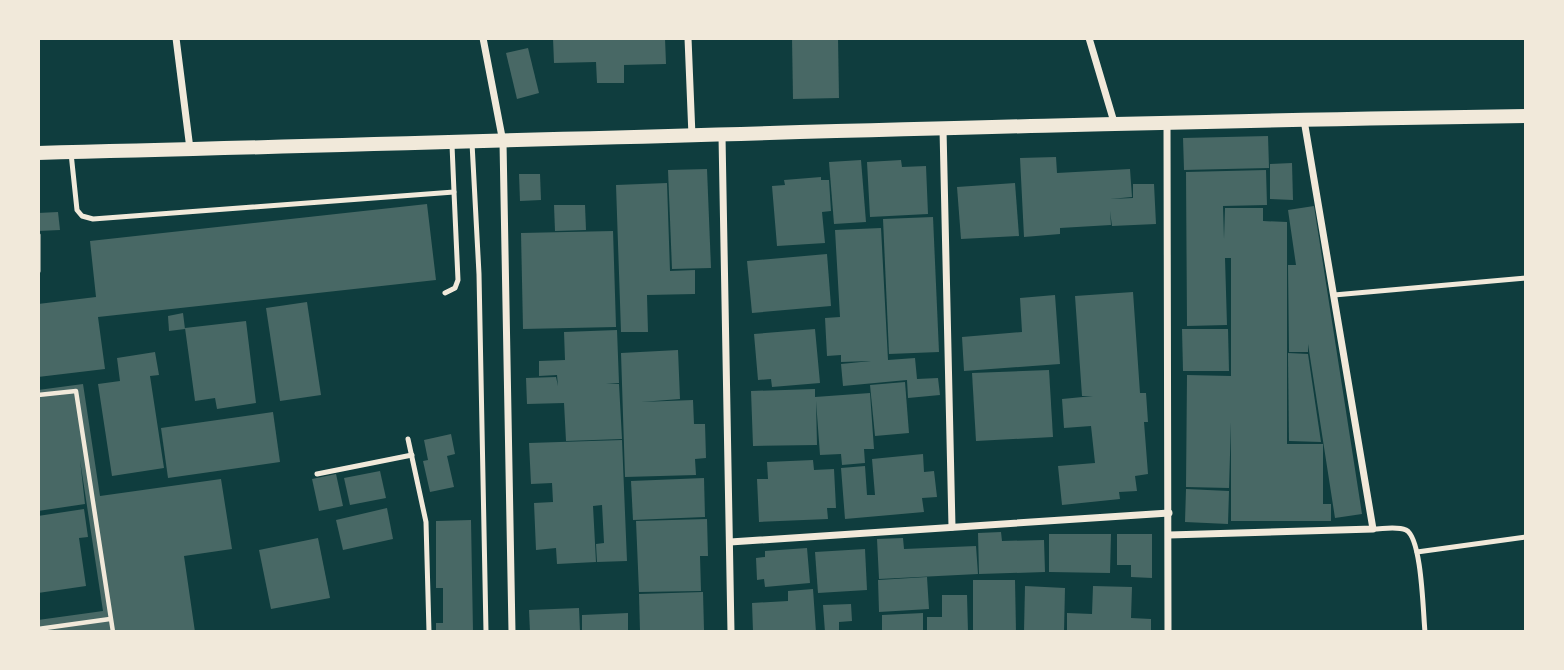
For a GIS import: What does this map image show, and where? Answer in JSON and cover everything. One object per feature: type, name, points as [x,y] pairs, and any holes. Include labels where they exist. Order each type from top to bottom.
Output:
[{"type":"main road","points":[[38,153],[452,144],[1114,122],[1525,116]]},
{"type":"street","points":[[176,38],[190,150]]},
{"type":"street","points":[[482,38],[503,142],[512,632]]},
{"type":"street","points":[[688,38],[692,136]]},
{"type":"street","points":[[1089,38],[1114,122]]},
{"type":"street","points":[[1169,535],[1373,529],[1304,119]]},
{"type":"street","points":[[1167,121],[1168,632]]},
{"type":"street","points":[[943,128],[952,527]]},
{"type":"street","points":[[722,135],[731,632]]},
{"type":"street","points":[[730,542],[1169,513]]},
{"type":"lane","points":[[472,143],[480,316],[486,632]]},
{"type":"lane","points":[[445,293],[455,288],[458,280],[452,144]]},
{"type":"lane","points":[[71,153],[77,210],[82,216],[93,219],[454,192]]},
{"type":"lane","points":[[38,235],[38,271]]},
{"type":"lane","points":[[1334,295],[1525,278]]},
{"type":"lane","points":[[408,439],[426,522],[429,632]]},
{"type":"lane","points":[[317,474],[412,455]]},
{"type":"lane","points":[[1373,529],[1408,531],[1417,552],[1425,632]]},
{"type":"lane","points":[[1417,552],[1525,537]]},
{"type":"path","points":[[38,395],[76,391],[113,632]]},
{"type":"path","points":[[38,629],[111,619]]},
{"type":"building","points":[[553,38],[665,38],[666,64],[624,65],[624,83],[597,83],[596,62],[554,63]]},
{"type":"building","points":[[792,38],[838,38],[839,98],[793,99]]},
{"type":"building","points":[[528,48],[539,93],[517,99],[506,53]]},
{"type":"building","points":[[1268,136],[1269,168],[1184,170],[1183,138]]},
{"type":"building","points":[[1056,157],[1057,173],[1130,169],[1132,197],[1110,199],[1133,198],[1133,184],[1154,184],[1156,224],[1112,226],[1110,211],[1111,225],[1060,228],[1060,234],[1024,237],[1020,158]]},
{"type":"building","points":[[861,160],[866,222],[834,224],[829,162]]},
{"type":"building","points":[[901,160],[902,167],[926,166],[928,214],[870,217],[867,162]]},
{"type":"building","points":[[1292,163],[1293,200],[1270,199],[1270,164]]},
{"type":"building","points":[[707,169],[711,268],[672,269],[668,170]]},
{"type":"building","points":[[1266,170],[1267,205],[1223,206],[1224,239],[1225,208],[1263,208],[1263,221],[1287,222],[1287,444],[1323,444],[1323,504],[1331,504],[1331,521],[1231,521],[1231,422],[1229,488],[1186,487],[1187,375],[1231,376],[1231,258],[1225,258],[1227,325],[1187,326],[1186,172]]},
{"type":"building","points":[[519,174],[540,174],[541,200],[520,201]]},
{"type":"building","points":[[821,177],[821,180],[829,180],[831,211],[822,212],[825,243],[777,246],[772,186],[785,185],[784,180]]},
{"type":"building","points":[[667,183],[670,271],[695,270],[695,294],[647,295],[648,332],[621,332],[616,185]]},
{"type":"building","points":[[1015,183],[1019,236],[961,239],[957,187]]},
{"type":"building","points":[[427,204],[436,280],[98,317],[105,369],[38,377],[38,304],[96,297],[90,241]]},
{"type":"building","points":[[554,205],[585,205],[586,230],[555,231]]},
{"type":"building","points":[[1314,206],[1362,514],[1335,518],[1308,344],[1308,352],[1289,352],[1288,265],[1296,265],[1288,210]]},
{"type":"building","points":[[58,212],[60,230],[38,231],[38,213]]},
{"type":"building","points":[[933,217],[939,352],[889,354],[883,219]]},
{"type":"building","points":[[881,228],[888,360],[915,358],[917,379],[938,378],[940,395],[908,398],[907,380],[843,386],[841,364],[871,361],[841,362],[841,355],[827,356],[825,318],[840,317],[835,230]]},
{"type":"building","points":[[613,231],[616,327],[523,329],[521,233]]},
{"type":"building","points":[[827,254],[831,306],[752,313],[747,261]]},
{"type":"building","points":[[1133,292],[1140,393],[1146,393],[1148,422],[1144,422],[1148,474],[1135,476],[1137,491],[1119,492],[1120,499],[1062,505],[1058,466],[1095,463],[1091,426],[1064,428],[1062,399],[1093,396],[1082,396],[1075,296]]},
{"type":"building","points":[[1055,295],[1060,364],[964,371],[962,337],[1022,332],[1020,298]]},
{"type":"building","points":[[307,302],[321,395],[280,401],[266,308]]},
{"type":"building","points":[[183,313],[185,329],[169,331],[168,316]]},
{"type":"building","points":[[246,321],[256,403],[217,409],[215,398],[195,401],[185,328]]},
{"type":"building","points":[[815,329],[820,383],[772,387],[771,379],[758,380],[754,334]]},
{"type":"building","points":[[1182,329],[1228,329],[1229,371],[1183,371]]},
{"type":"building","points":[[617,330],[619,383],[606,384],[619,384],[622,439],[566,441],[564,403],[527,404],[526,378],[556,377],[558,386],[557,375],[539,376],[539,361],[565,360],[564,332]]},
{"type":"building","points":[[678,350],[680,399],[641,402],[693,400],[694,424],[705,424],[706,458],[695,459],[696,475],[625,477],[621,353]]},
{"type":"building","points":[[155,352],[159,375],[150,376],[164,468],[112,476],[98,384],[120,381],[117,358]]},
{"type":"building","points":[[1288,353],[1308,354],[1321,442],[1289,441]]},
{"type":"building","points":[[1049,370],[1053,437],[976,441],[972,373]]},
{"type":"building","points":[[905,382],[909,433],[875,436],[870,385]]},
{"type":"building","points":[[83,384],[100,496],[221,479],[232,549],[184,556],[195,632],[38,632],[38,620],[103,611],[80,460],[85,504],[38,511],[38,390]]},
{"type":"building","points":[[815,389],[815,397],[870,393],[874,449],[864,449],[865,463],[842,465],[841,454],[820,455],[816,401],[817,445],[753,446],[751,391]]},
{"type":"building","points":[[273,412],[280,462],[168,478],[161,428]]},
{"type":"building","points":[[451,434],[455,454],[447,456],[454,487],[430,492],[423,461],[428,460],[424,440]]},
{"type":"building","points":[[622,440],[627,561],[597,562],[596,544],[604,543],[602,505],[593,506],[596,562],[557,564],[556,548],[536,550],[534,503],[553,502],[552,483],[531,484],[529,443]]},
{"type":"building","points":[[923,454],[924,472],[934,471],[937,497],[922,498],[924,512],[845,519],[841,468],[865,466],[867,495],[875,495],[872,459]]},
{"type":"building","points":[[813,460],[814,470],[834,469],[836,508],[827,508],[828,519],[759,522],[757,479],[768,479],[767,462]]},
{"type":"building","points":[[380,471],[386,498],[350,505],[344,478]]},
{"type":"building","points":[[336,474],[343,506],[319,511],[312,479]]},
{"type":"building","points":[[704,478],[705,517],[633,520],[631,481]]},
{"type":"building","points":[[1186,489],[1229,491],[1228,524],[1185,522]]},
{"type":"building","points":[[387,508],[393,539],[343,550],[336,520]]},
{"type":"building","points":[[84,509],[88,537],[79,538],[86,586],[38,593],[38,516]]},
{"type":"building","points":[[707,519],[708,556],[700,556],[701,591],[639,592],[636,521]]},
{"type":"building","points":[[471,520],[473,632],[436,632],[436,623],[443,623],[443,588],[436,588],[436,521]]},
{"type":"building","points":[[1001,532],[1002,541],[1044,540],[1045,572],[979,574],[978,533]]},
{"type":"building","points":[[1049,534],[1111,534],[1110,573],[1049,572]]},
{"type":"building","points":[[1117,534],[1152,534],[1152,578],[1131,577],[1131,565],[1117,565]]},
{"type":"building","points":[[318,538],[330,598],[271,609],[259,550]]},
{"type":"building","points":[[903,538],[904,549],[976,546],[978,574],[879,579],[877,539]]},
{"type":"building","points":[[807,548],[810,583],[765,587],[764,579],[757,580],[756,558],[765,557],[765,551]]},
{"type":"building","points":[[865,549],[867,590],[818,593],[815,552]]},
{"type":"building","points":[[927,577],[929,609],[879,612],[878,580]]},
{"type":"building","points":[[973,580],[1015,580],[1016,632],[973,632]]},
{"type":"building","points":[[1025,586],[1065,588],[1064,632],[1024,632]]},
{"type":"building","points":[[1093,586],[1132,587],[1131,618],[1151,619],[1151,632],[1067,632],[1067,613],[1092,614]]},
{"type":"building","points":[[813,589],[816,632],[753,632],[752,603],[788,601],[788,591]]},
{"type":"building","points":[[703,592],[704,630],[640,631],[639,594]]},
{"type":"building","points":[[942,595],[967,595],[968,632],[927,632],[927,617],[942,617]]},
{"type":"building","points":[[851,604],[852,621],[839,622],[839,632],[825,632],[823,605]]},
{"type":"building","points":[[579,608],[580,632],[530,632],[529,610]]},
{"type":"building","points":[[628,613],[628,632],[582,632],[582,615]]},
{"type":"building","points":[[923,613],[923,632],[882,632],[882,615]]}]
